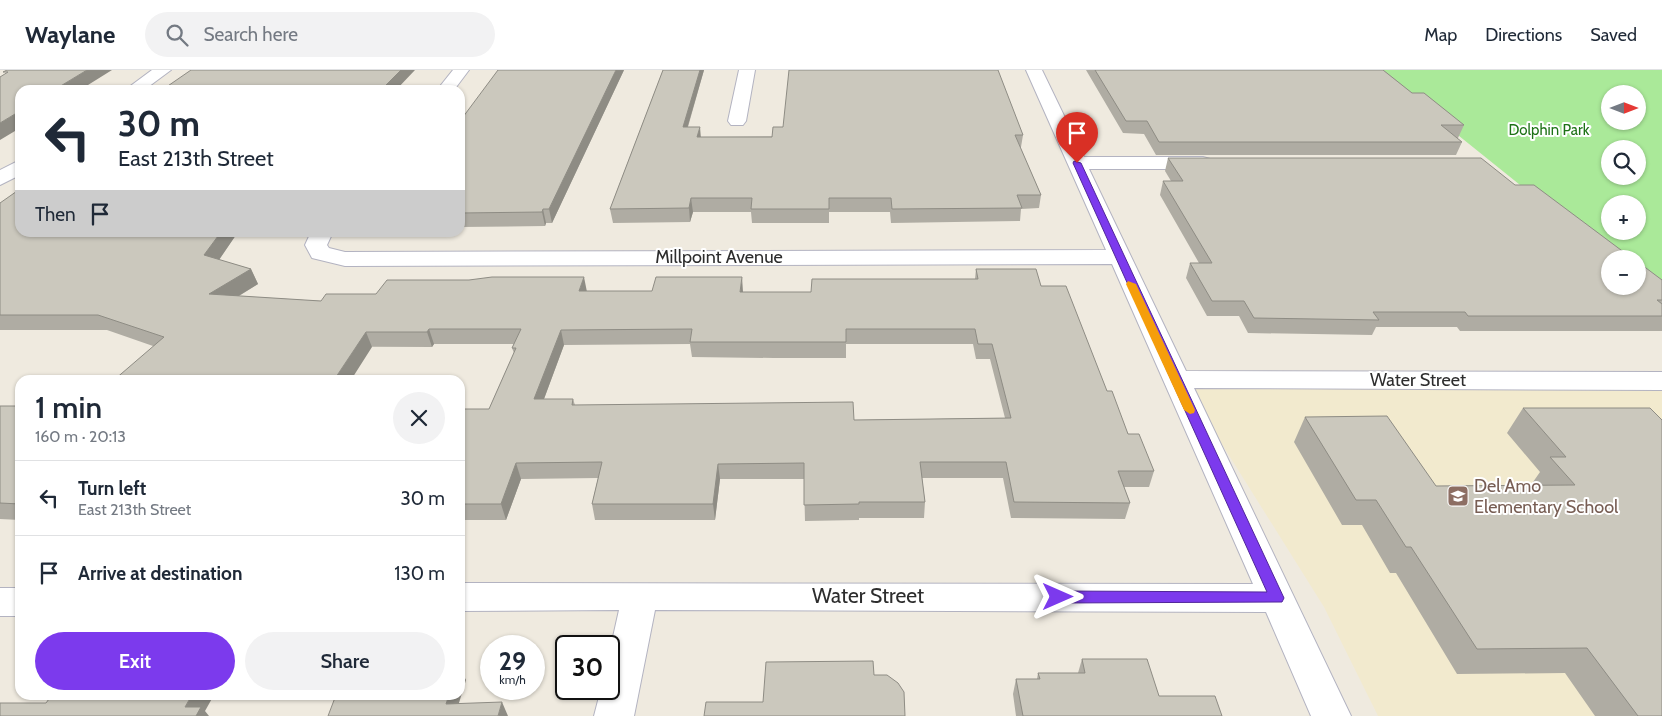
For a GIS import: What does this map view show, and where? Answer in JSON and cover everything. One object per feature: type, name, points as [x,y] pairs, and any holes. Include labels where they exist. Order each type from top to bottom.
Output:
[{"type":"street","points":[[140,85],[163,70]]},
{"type":"street","points":[[449,85],[461,70]]},
{"type":"street","points":[[737,121],[747,70]]},
{"type":"street","points":[[1034,70],[1332,716]]},
{"type":"street","points":[[1077,163],[1225,163]]},
{"type":"street","points":[[0,179],[15,169]]},
{"type":"street","name":"Millpoint Avenue","points":[[321,243],[345,259],[1119,257]]},
{"type":"street","name":"Water Street","points":[[1175,379],[1662,381]]},
{"type":"street","points":[[614,716],[640,596]]},
{"type":"street","name":"Water Street","points":[[465,597],[1277,598]]},
{"type":"shaded area","name":"Del Amo Elementary School","points":[[1183,382],[1662,384],[1662,716],[1378,716],[1324,607]]},
{"type":"green space","name":"Dolphin Park","points":[[1377,70],[1662,70],[1662,299],[1646,286],[1646,250],[1601,250]]},
{"type":"building","points":[[7,70],[87,70],[62,85],[15,85],[15,114],[0,123],[0,77],[8,72],[3,72]]},
{"type":"building","points":[[191,70],[401,70],[386,85],[169,85]]},
{"type":"building","points":[[498,70],[616,70],[549,209],[543,209],[542,212],[465,213],[465,114]]},
{"type":"building","points":[[663,70],[700,70],[683,127],[700,127],[697,137],[772,137],[773,127],[783,127],[789,70],[998,70],[1023,135],[1015,135],[1041,195],[1017,195],[1022,208],[892,209],[891,198],[829,198],[829,209],[751,209],[752,198],[691,198],[689,208],[610,209]]},
{"type":"building","points":[[1095,70],[1383,70],[1412,93],[1424,93],[1464,125],[1441,125],[1462,142],[1159,142],[1147,121],[1126,121]]},
{"type":"building","points":[[1168,158],[1481,158],[1515,185],[1534,185],[1601,235],[1601,240],[1608,240],[1621,250],[1601,250],[1601,295],[1646,295],[1646,268],[1662,280],[1662,300],[1657,300],[1662,304],[1662,316],[1468,316],[1465,312],[1373,312],[1379,320],[1254,318],[1244,301],[1212,301],[1190,263],[1212,263],[1163,181],[1183,181]]},
{"type":"building","points":[[15,192],[15,237],[217,237],[204,255],[251,269],[209,294],[321,301],[326,294],[376,294],[387,280],[469,280],[492,277],[584,277],[579,291],[652,291],[656,277],[742,277],[740,292],[811,292],[812,279],[978,279],[976,269],[1036,269],[1041,286],[1066,286],[1107,391],[1112,391],[1128,434],[1139,434],[1154,471],[1118,471],[1130,503],[1014,502],[1006,462],[920,462],[925,502],[859,502],[859,504],[804,505],[804,463],[718,464],[713,504],[592,504],[602,462],[516,463],[501,504],[465,504],[465,409],[489,409],[516,348],[512,348],[521,329],[429,329],[427,332],[366,332],[337,375],[120,375],[164,337],[98,315],[0,315],[0,203]],"holes":[[[692,329],[690,342],[846,342],[846,329],[975,329],[978,344],[992,344],[1011,418],[854,420],[853,402],[572,405],[573,399],[534,399],[561,330]]]},
{"type":"building","points":[[0,406],[15,406],[15,504],[0,503]]},
{"type":"building","points":[[1523,408],[1650,408],[1662,420],[1662,716],[1638,716],[1587,648],[1477,649],[1411,547],[1406,547],[1376,500],[1356,500],[1305,417],[1387,416],[1436,486],[1575,485],[1550,457],[1566,457]]},
{"type":"building","points":[[1082,659],[1147,659],[1159,696],[1215,696],[1222,716],[1023,716],[1016,679],[1040,679],[1038,673],[1085,673]]},
{"type":"building","points":[[873,661],[874,675],[887,675],[898,683],[904,692],[905,716],[704,716],[706,702],[763,702],[766,662]]},
{"type":"building","points":[[48,700],[189,700],[185,707],[201,707],[196,716],[0,716],[0,703],[46,703]]},
{"type":"building","points":[[334,700],[447,700],[446,704],[502,702],[498,716],[328,716]]},
{"type":"slow traffic","points":[[1131,284],[1190,410]]},
{"type":"place","name":"Del Amo Elementary School","points":[[1458,496]]},
{"type":"route","points":[[1058,597],[1277,598],[1077,163]]}]
